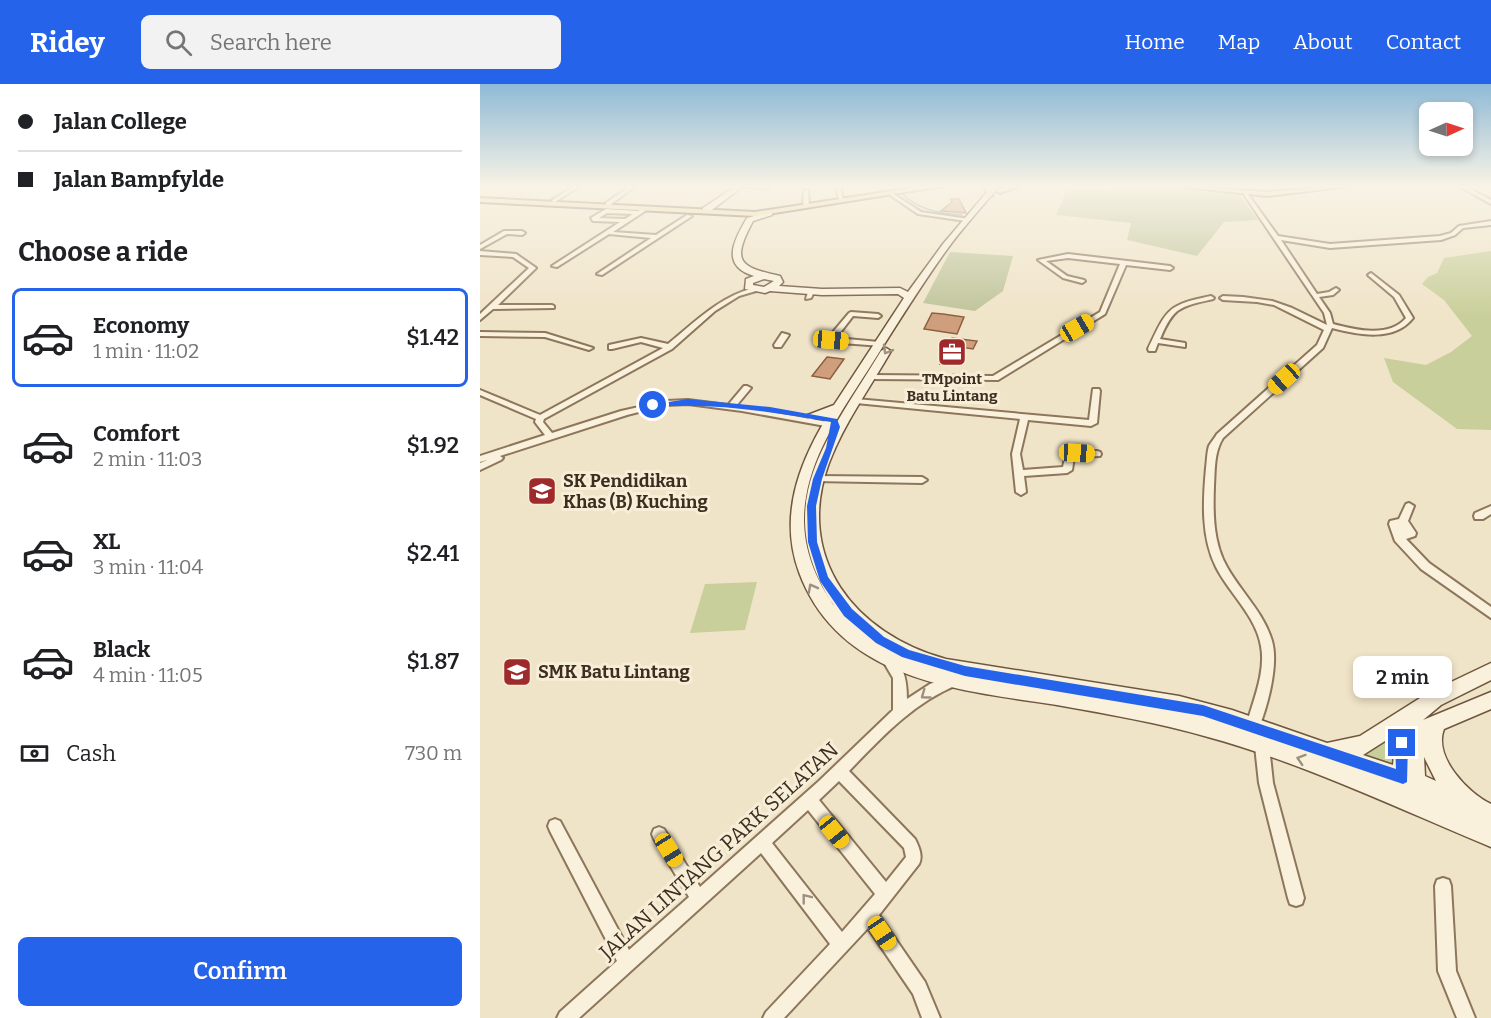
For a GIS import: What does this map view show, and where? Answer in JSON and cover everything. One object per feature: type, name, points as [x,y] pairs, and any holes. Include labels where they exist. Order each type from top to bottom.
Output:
[{"type":"main road","points":[[739,229],[729,245],[727,255],[730,266],[750,285],[810,295],[900,291],[909,297]]},
{"type":"main road","points":[[746,229],[736,248],[736,259],[742,268],[762,276],[774,276],[779,282],[796,288],[901,286],[918,283]]},
{"type":"main road","points":[[959,229],[918,283],[879,344],[849,405],[817,479],[811,506],[812,542],[824,578],[848,613],[880,640],[906,654],[965,671],[1203,710],[1408,783]]},
{"type":"main road","points":[[964,229],[947,250],[871,377],[832,422],[808,464],[798,501],[797,542],[802,567],[820,601],[854,636],[902,665],[955,681],[1170,718],[1392,788],[1408,783]]},
{"type":"main road","points":[[750,285],[762,276]]},
{"type":"main road","points":[[770,288],[779,282]]},
{"type":"main road","points":[[811,416],[825,414],[849,405]]},
{"type":"main road","points":[[831,448],[832,422]]},
{"type":"main road","points":[[1320,750],[1341,750],[1364,746],[1419,708],[1491,671]]},
{"type":"main road","points":[[1408,783],[1417,740],[1427,728],[1491,700]]},
{"type":"main road","points":[[1419,708],[1404,731],[1401,764],[1408,783],[1421,802],[1486,823]]},
{"type":"main road","points":[[1437,723],[1431,742],[1434,758],[1457,791],[1486,823]]},
{"type":"main road","points":[[1336,770],[1486,823]]},
{"type":"street","points":[[555,266],[617,229]]},
{"type":"street","points":[[600,274],[670,229]]},
{"type":"street","points":[[1253,726],[1269,650],[1260,627],[1220,564],[1212,545],[1210,530],[1213,447],[1220,436],[1320,346],[1330,327],[1327,313],[1270,229]]},
{"type":"street","points":[[1274,237],[1330,246],[1441,238],[1453,234],[1458,229]]},
{"type":"street","points":[[480,247],[506,232],[522,233]]},
{"type":"street","points":[[611,233],[657,237]]},
{"type":"street","points":[[480,253],[514,255],[533,268],[480,318]]},
{"type":"street","points":[[1082,281],[1065,277],[1041,260],[1068,256],[1170,268]]},
{"type":"street","points":[[871,377],[994,378],[1102,313],[1124,262]]},
{"type":"street","points":[[1152,348],[1172,308],[1211,298],[1277,304],[1312,323],[1352,331],[1373,332],[1400,329],[1407,325],[1410,318],[1406,307],[1371,275]]},
{"type":"street","points":[[540,418],[669,347],[698,320],[750,285]]},
{"type":"street","points":[[1315,296],[1331,294],[1335,290]]},
{"type":"street","points":[[492,307],[552,307]]},
{"type":"street","points":[[878,316],[851,314],[831,340],[879,344]]},
{"type":"street","points":[[480,334],[545,335],[589,348]]},
{"type":"street","points":[[778,345],[785,335]]},
{"type":"street","points":[[1156,339],[1182,345]]},
{"type":"street","points":[[612,347],[641,340],[669,347]]},
{"type":"street","points":[[731,407],[747,388]]},
{"type":"street","points":[[849,405],[1091,423],[1094,421],[1096,391]]},
{"type":"street","points":[[480,392],[540,418]]},
{"type":"street","points":[[480,467],[515,448],[653,405],[688,402],[832,422]]},
{"type":"street","points":[[768,412],[811,416],[832,422]]},
{"type":"street","points":[[540,418],[539,422],[551,437]]},
{"type":"street","points":[[1021,492],[1016,454],[1024,418]]},
{"type":"street","points":[[480,459],[503,449],[515,448]]},
{"type":"street","points":[[1019,473],[1067,470],[1070,454],[1096,454]]},
{"type":"street","points":[[817,479],[922,480]]},
{"type":"street","points":[[1409,506],[1403,521],[1411,533],[1399,538],[1425,566],[1491,613]]},
{"type":"street","points":[[1479,516],[1491,509]]},
{"type":"street","points":[[884,656],[897,668],[901,686],[899,714]]},
{"type":"street","name":"JALAN LINTANG PARK SELATAN","points":[[566,1018],[840,772],[899,714],[939,685],[955,681]]},
{"type":"street","points":[[1262,746],[1262,768],[1289,860],[1296,898]]},
{"type":"street","points":[[772,1018],[869,915],[914,859],[914,850],[840,772]]},
{"type":"street","points":[[809,800],[886,895]]},
{"type":"street","points":[[555,826],[627,964]]},
{"type":"street","points":[[659,834],[698,898]]},
{"type":"street","points":[[762,842],[841,944]]},
{"type":"street","points":[[1443,886],[1447,971],[1466,1018]]},
{"type":"street","points":[[869,915],[919,988],[931,1018]]},
{"type":"green space","points":[[1130,229],[1219,229],[1197,256],[1127,240]]},
{"type":"green space","points":[[1491,251],[1491,430],[1457,429],[1393,382],[1384,358],[1426,365],[1451,352],[1472,336],[1444,300],[1422,284],[1428,277],[1437,273],[1444,258]]},
{"type":"green space","points":[[950,252],[1013,256],[1003,291],[975,311],[923,303]]},
{"type":"green space","points":[[757,582],[745,630],[690,633],[705,584]]},
{"type":"green space","points":[[1398,730],[1397,770],[1356,755],[1375,748]]},
{"type":"building","points":[[932,313],[964,317],[957,334],[924,329]]},
{"type":"building","name":"TMpoint Batu Lintang","points":[[952,338],[977,341],[973,349],[960,347],[952,365],[940,364]]},
{"type":"building","points":[[827,357],[844,359],[830,379],[812,376]]},
{"type":"place","name":"TMpoint Batu Lintang","points":[[952,352]]},
{"type":"place","name":"SK Pendidikan Khas (B) Kuching","points":[[542,491]]},
{"type":"place","name":"SMK Batu Lintang","points":[[517,672]]},
{"type":"route","points":[[653,405],[688,402],[770,409],[835,421],[836,427],[831,448],[817,479],[811,506],[812,542],[817,560],[834,597],[848,613],[863,628],[906,654],[965,671],[1203,710],[1403,777],[1402,743]]}]
